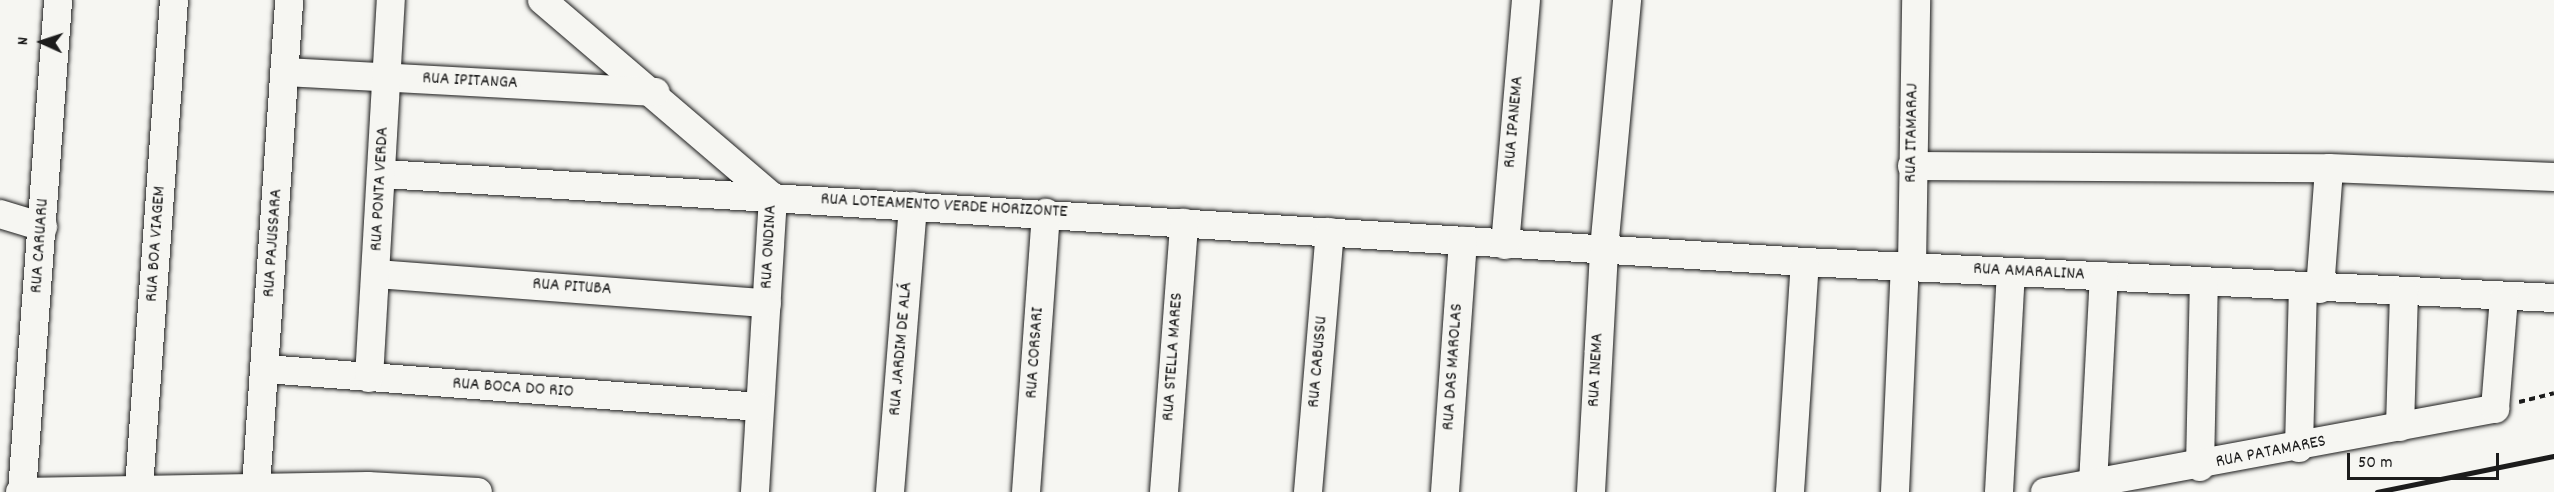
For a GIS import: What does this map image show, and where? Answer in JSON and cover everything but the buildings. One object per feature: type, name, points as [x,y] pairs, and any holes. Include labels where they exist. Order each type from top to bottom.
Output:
[{"type":"street","name":"RUA CARUARU","points":[[21,492],[43,227],[58,0]]},
{"type":"street","name":"RUA BOA VIAGEM","points":[[139,488],[174,0]]},
{"type":"street","name":"RUA PAJUSSARA","points":[[256,487],[290,0]]},
{"type":"street","name":"RUA PONTA VERDA","points":[[369,378],[383,174],[391,0]]},
{"type":"street","name":"RUA ONDINA","points":[[542,0],[655,92],[773,197],[755,492]]},
{"type":"street","name":"RUA IPANEMA","points":[[1505,244],[1526,0]]},
{"type":"street","name":"RUA INEMA","points":[[1591,492],[1604,249],[1627,0]]},
{"type":"street","name":"RUA ITAMARAJ","points":[[1895,492],[1909,266],[1916,0]]},
{"type":"street","name":"RUA IPITANGA","points":[[285,72],[655,92]]},
{"type":"street","points":[[1912,166],[2329,168],[2554,177]]},
{"type":"street","points":[[2299,448],[2311,288],[2329,168]]},
{"type":"street","name":"RUA LOTEAMENTO VERDE HORIZONTE","points":[[383,174],[1046,213],[1505,244]]},
{"type":"street","name":"RUA JARDIM DE ALÁ","points":[[890,492],[913,206]]},
{"type":"street","name":"RUA CORSARI","points":[[1026,492],[1046,213]]},
{"type":"street","points":[[0,214],[43,227]]},
{"type":"street","name":"RUA STELLA MARES","points":[[1164,492],[1184,222]]},
{"type":"street","name":"RUA CABUSSU","points":[[1308,492],[1330,232]]},
{"type":"street","name":"RUA DAS MAROLAS","points":[[1445,492],[1463,241]]},
{"type":"street","name":"RUA AMARALINA","points":[[1505,244],[2011,273],[2554,298]]},
{"type":"street","points":[[1790,492],[1805,262]]},
{"type":"street","points":[[1999,492],[2011,273]]},
{"type":"street","name":"RUA PITUBA","points":[[377,274],[767,303]]},
{"type":"street","points":[[2093,484],[2104,276]]},
{"type":"street","points":[[2200,467],[2204,281]]},
{"type":"street","points":[[2400,427],[2404,292]]},
{"type":"street","points":[[2495,409],[2504,297]]},
{"type":"street","name":"RUA BOCA DO RIO","points":[[266,369],[760,406]]},
{"type":"street","name":"RUA PATAMARES","points":[[2045,492],[2200,467],[2495,409]]},
{"type":"street","points":[[21,492],[139,488],[368,486],[478,492]]},
{"type":"path","points":[[2495,409],[2554,393]]},
{"type":"railway","points":[[2377,492],[2554,456]]}]
